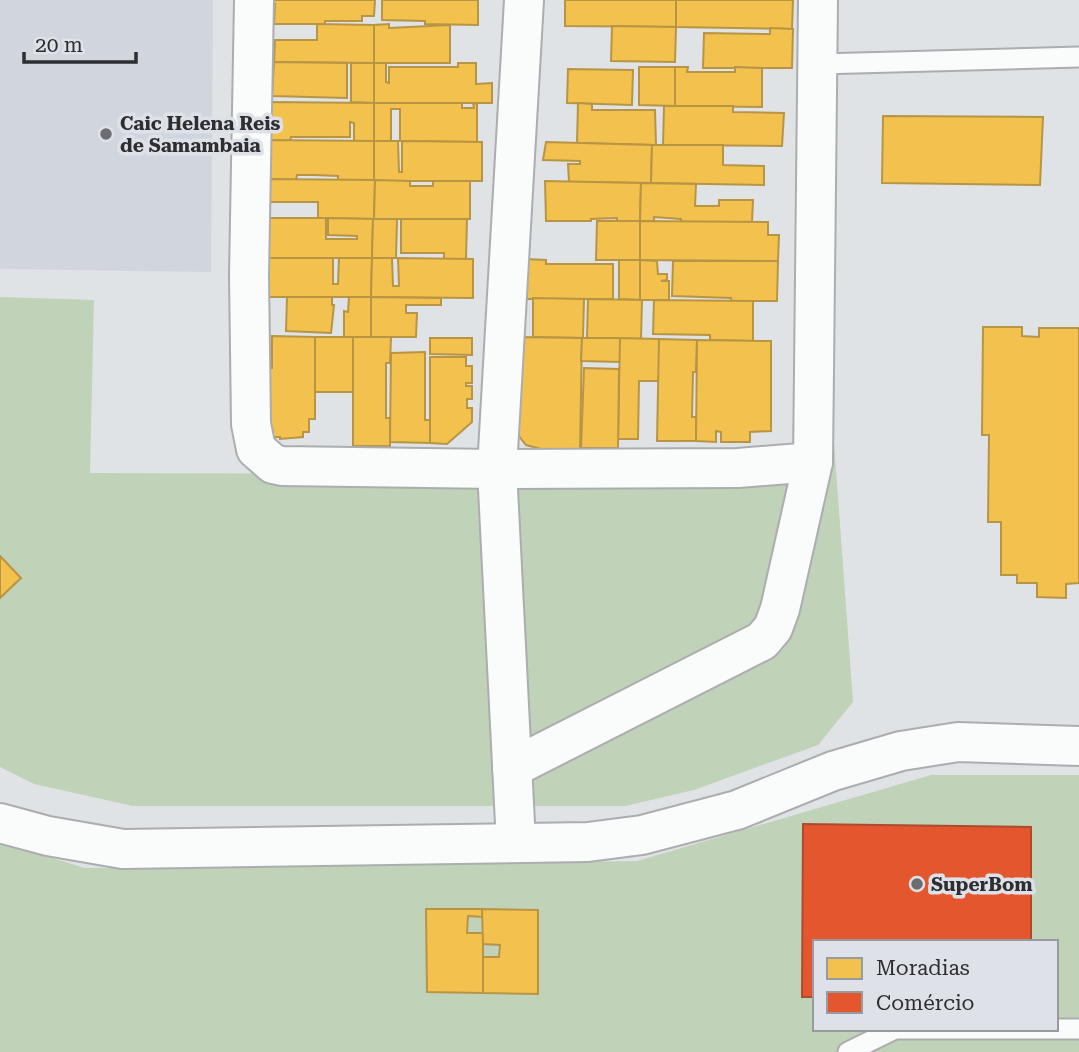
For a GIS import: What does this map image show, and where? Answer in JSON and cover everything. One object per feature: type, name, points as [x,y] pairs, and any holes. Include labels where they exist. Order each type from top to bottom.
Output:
[{"type":"street","points":[[254,0],[249,275],[251,424],[256,449],[273,464],[497,469],[738,468],[813,462]]},
{"type":"street","points":[[516,843],[497,469],[524,0]]},
{"type":"street","points":[[512,768],[762,641],[773,628],[780,609],[813,462],[818,0]]},
{"type":"street","points":[[0,823],[48,836],[123,849],[588,842],[642,835],[737,810],[833,771],[901,751],[958,742],[1079,746]]},
{"type":"lane","points":[[818,64],[1079,57]]},
{"type":"lane","points":[[1058,1029],[1079,1029]]},
{"type":"lane","points":[[848,1052],[891,1031]]},
{"type":"shaded area","name":"Caic Helena Reis de Samambaia","points":[[0,0],[213,0],[211,272],[0,269]]},
{"type":"green space","points":[[0,297],[94,300],[90,473],[788,475],[832,415],[853,702],[818,745],[694,790],[625,806],[133,806],[34,784],[0,767]]},
{"type":"green space","points":[[931,775],[1079,775],[1079,1052],[0,1052],[0,842],[85,868],[637,861]]},
{"type":"building: Moradias","points":[[270,0],[375,0],[374,16],[362,16],[362,21],[325,21],[325,24],[274,24],[275,4],[270,4]]},
{"type":"building: Moradias","points":[[382,0],[478,0],[478,25],[382,20]]},
{"type":"building: Moradias","points":[[565,0],[676,0],[676,27],[565,26]]},
{"type":"building: Moradias","points":[[676,0],[793,0],[792,29],[676,27]]},
{"type":"building: Moradias","points":[[317,24],[374,25],[374,63],[274,62],[275,40],[317,40]]},
{"type":"building: Moradias","points":[[389,24],[389,28],[450,25],[450,63],[374,63],[374,25]]},
{"type":"building: Moradias","points":[[612,26],[676,27],[675,62],[611,61]]},
{"type":"building: Moradias","points":[[770,28],[793,29],[792,68],[703,68],[704,33],[770,34]]},
{"type":"building: Moradias","points":[[274,62],[347,63],[347,98],[272,96]]},
{"type":"building: Moradias","points":[[351,63],[374,63],[374,103],[351,102]]},
{"type":"building: Moradias","points":[[374,63],[386,63],[386,82],[389,83],[389,67],[458,67],[458,63],[476,63],[476,84],[492,83],[492,103],[374,103]]},
{"type":"building: Moradias","points":[[639,67],[675,67],[675,106],[639,105]]},
{"type":"building: Moradias","points":[[675,67],[688,67],[687,72],[735,72],[735,67],[762,68],[762,107],[675,106]]},
{"type":"building: Moradias","points":[[568,69],[633,70],[632,105],[567,103]]},
{"type":"building: Moradias","points":[[270,102],[374,103],[374,141],[354,141],[354,123],[350,122],[350,137],[291,137],[290,141],[269,141]]},
{"type":"building: Moradias","points":[[374,103],[462,103],[462,108],[474,108],[473,103],[477,104],[477,142],[400,141],[400,109],[391,109],[391,141],[374,141]]},
{"type":"building: Moradias","points":[[578,103],[592,104],[592,110],[655,110],[656,145],[577,143]]},
{"type":"building: Moradias","points":[[664,106],[733,106],[733,112],[784,113],[782,146],[663,145]]},
{"type":"building: Moradias","points":[[883,116],[1043,117],[1040,185],[882,183]]},
{"type":"building: Moradias","points":[[265,140],[374,141],[374,181],[338,180],[338,176],[314,175],[297,175],[296,180],[266,179]]},
{"type":"building: Moradias","points":[[374,141],[398,141],[399,172],[402,172],[402,141],[482,142],[482,181],[374,181]]},
{"type":"building: Moradias","points":[[546,142],[652,145],[651,183],[569,182],[568,164],[580,164],[580,161],[543,160]]},
{"type":"building: Moradias","points":[[652,145],[723,145],[723,165],[764,166],[764,185],[651,183]]},
{"type":"building: Moradias","points":[[266,179],[375,180],[374,219],[318,218],[318,202],[267,202]]},
{"type":"building: Moradias","points":[[375,180],[410,181],[410,186],[433,186],[433,181],[470,181],[470,219],[374,219]]},
{"type":"building: Moradias","points":[[545,181],[641,183],[640,221],[617,221],[617,218],[546,221]]},
{"type":"building: Moradias","points":[[641,183],[696,184],[695,206],[719,206],[719,200],[753,200],[752,222],[681,222],[681,219],[654,217],[654,221],[640,221]]},
{"type":"building: Moradias","points":[[259,218],[326,218],[326,239],[357,239],[357,236],[328,235],[328,218],[373,219],[372,258],[259,258]]},
{"type":"building: Moradias","points":[[373,219],[397,219],[396,258],[372,258]]},
{"type":"building: Moradias","points":[[401,219],[467,219],[466,259],[444,259],[444,253],[401,253]]},
{"type":"building: Moradias","points":[[597,221],[640,221],[640,260],[596,260]]},
{"type":"building: Moradias","points":[[640,221],[768,222],[768,235],[779,235],[778,261],[640,260]]},
{"type":"building: Moradias","points":[[264,258],[333,258],[333,284],[338,284],[339,258],[372,258],[371,297],[263,297]]},
{"type":"building: Moradias","points":[[372,258],[392,258],[393,286],[399,286],[398,258],[473,259],[473,298],[371,297]]},
{"type":"building: Moradias","points":[[525,259],[546,260],[546,264],[613,264],[613,299],[525,299]]},
{"type":"building: Moradias","points":[[619,260],[640,260],[640,300],[619,299]]},
{"type":"building: Moradias","points":[[640,260],[657,261],[658,274],[667,274],[667,280],[661,281],[669,281],[669,300],[640,300]]},
{"type":"building: Moradias","points":[[673,261],[778,261],[777,301],[731,301],[731,298],[672,296]]},
{"type":"building: Moradias","points":[[287,297],[332,297],[334,305],[331,333],[286,331]]},
{"type":"building: Moradias","points":[[349,297],[371,297],[371,337],[344,337],[344,311],[348,312]]},
{"type":"building: Moradias","points":[[371,297],[441,298],[441,305],[406,305],[406,313],[417,313],[416,337],[371,337]]},
{"type":"building: Moradias","points":[[533,298],[584,299],[583,338],[533,337]]},
{"type":"building: Moradias","points":[[588,299],[642,300],[641,339],[587,338]]},
{"type":"building: Moradias","points":[[654,300],[753,301],[753,341],[710,340],[710,335],[653,334]]},
{"type":"building: Moradias","points":[[983,327],[1022,327],[1022,336],[1039,337],[1039,328],[1079,328],[1079,583],[1066,584],[1066,598],[1037,597],[1037,583],[1017,583],[1017,575],[1001,575],[1001,522],[988,522],[989,435],[982,435]]},
{"type":"building: Moradias","points":[[272,336],[315,337],[315,419],[309,419],[309,432],[303,432],[303,437],[280,439],[273,437],[273,430],[270,429]]},
{"type":"building: Moradias","points":[[315,337],[353,337],[353,392],[315,392]]},
{"type":"building: Moradias","points":[[353,337],[391,337],[390,363],[386,363],[386,418],[390,418],[390,446],[353,446]]},
{"type":"building: Moradias","points":[[516,337],[582,338],[580,450],[545,450],[526,445],[515,431]]},
{"type":"building: Moradias","points":[[430,338],[472,338],[472,355],[430,354]]},
{"type":"building: Moradias","points":[[582,338],[620,338],[620,362],[581,361]]},
{"type":"building: Moradias","points":[[620,338],[659,339],[659,381],[639,381],[638,439],[618,439]]},
{"type":"building: Moradias","points":[[659,339],[697,340],[692,417],[696,417],[696,441],[657,441]]},
{"type":"building: Moradias","points":[[697,340],[771,341],[771,431],[750,432],[750,442],[721,442],[721,432],[716,431],[716,442],[696,441]]},
{"type":"building: Moradias","points":[[425,352],[425,420],[430,420],[430,443],[390,442],[391,353]]},
{"type":"building: Moradias","points":[[430,357],[466,357],[466,366],[472,366],[472,383],[466,383],[466,386],[472,386],[472,399],[467,399],[467,408],[472,408],[472,422],[447,444],[430,443]]},
{"type":"building: Moradias","points":[[584,368],[619,369],[618,448],[581,448]]},
{"type":"building: Moradias","points":[[0,556],[21,578],[0,598]]},
{"type":"building: Moradias","points":[[426,909],[482,909],[483,917],[468,916],[467,933],[483,933],[483,993],[427,992]]},
{"type":"building: Moradias","points":[[482,909],[538,910],[538,994],[483,993],[483,957],[499,957],[500,945],[483,944]]},
{"type":"building: Comércio","name":"SuperBom","points":[[803,824],[1031,827],[1031,940],[813,940],[813,997],[802,997]]},
{"type":"place","name":"Caic Helena Reis de Samambaia","points":[[106,134]]},
{"type":"place","name":"SuperBom","points":[[917,884]]}]
